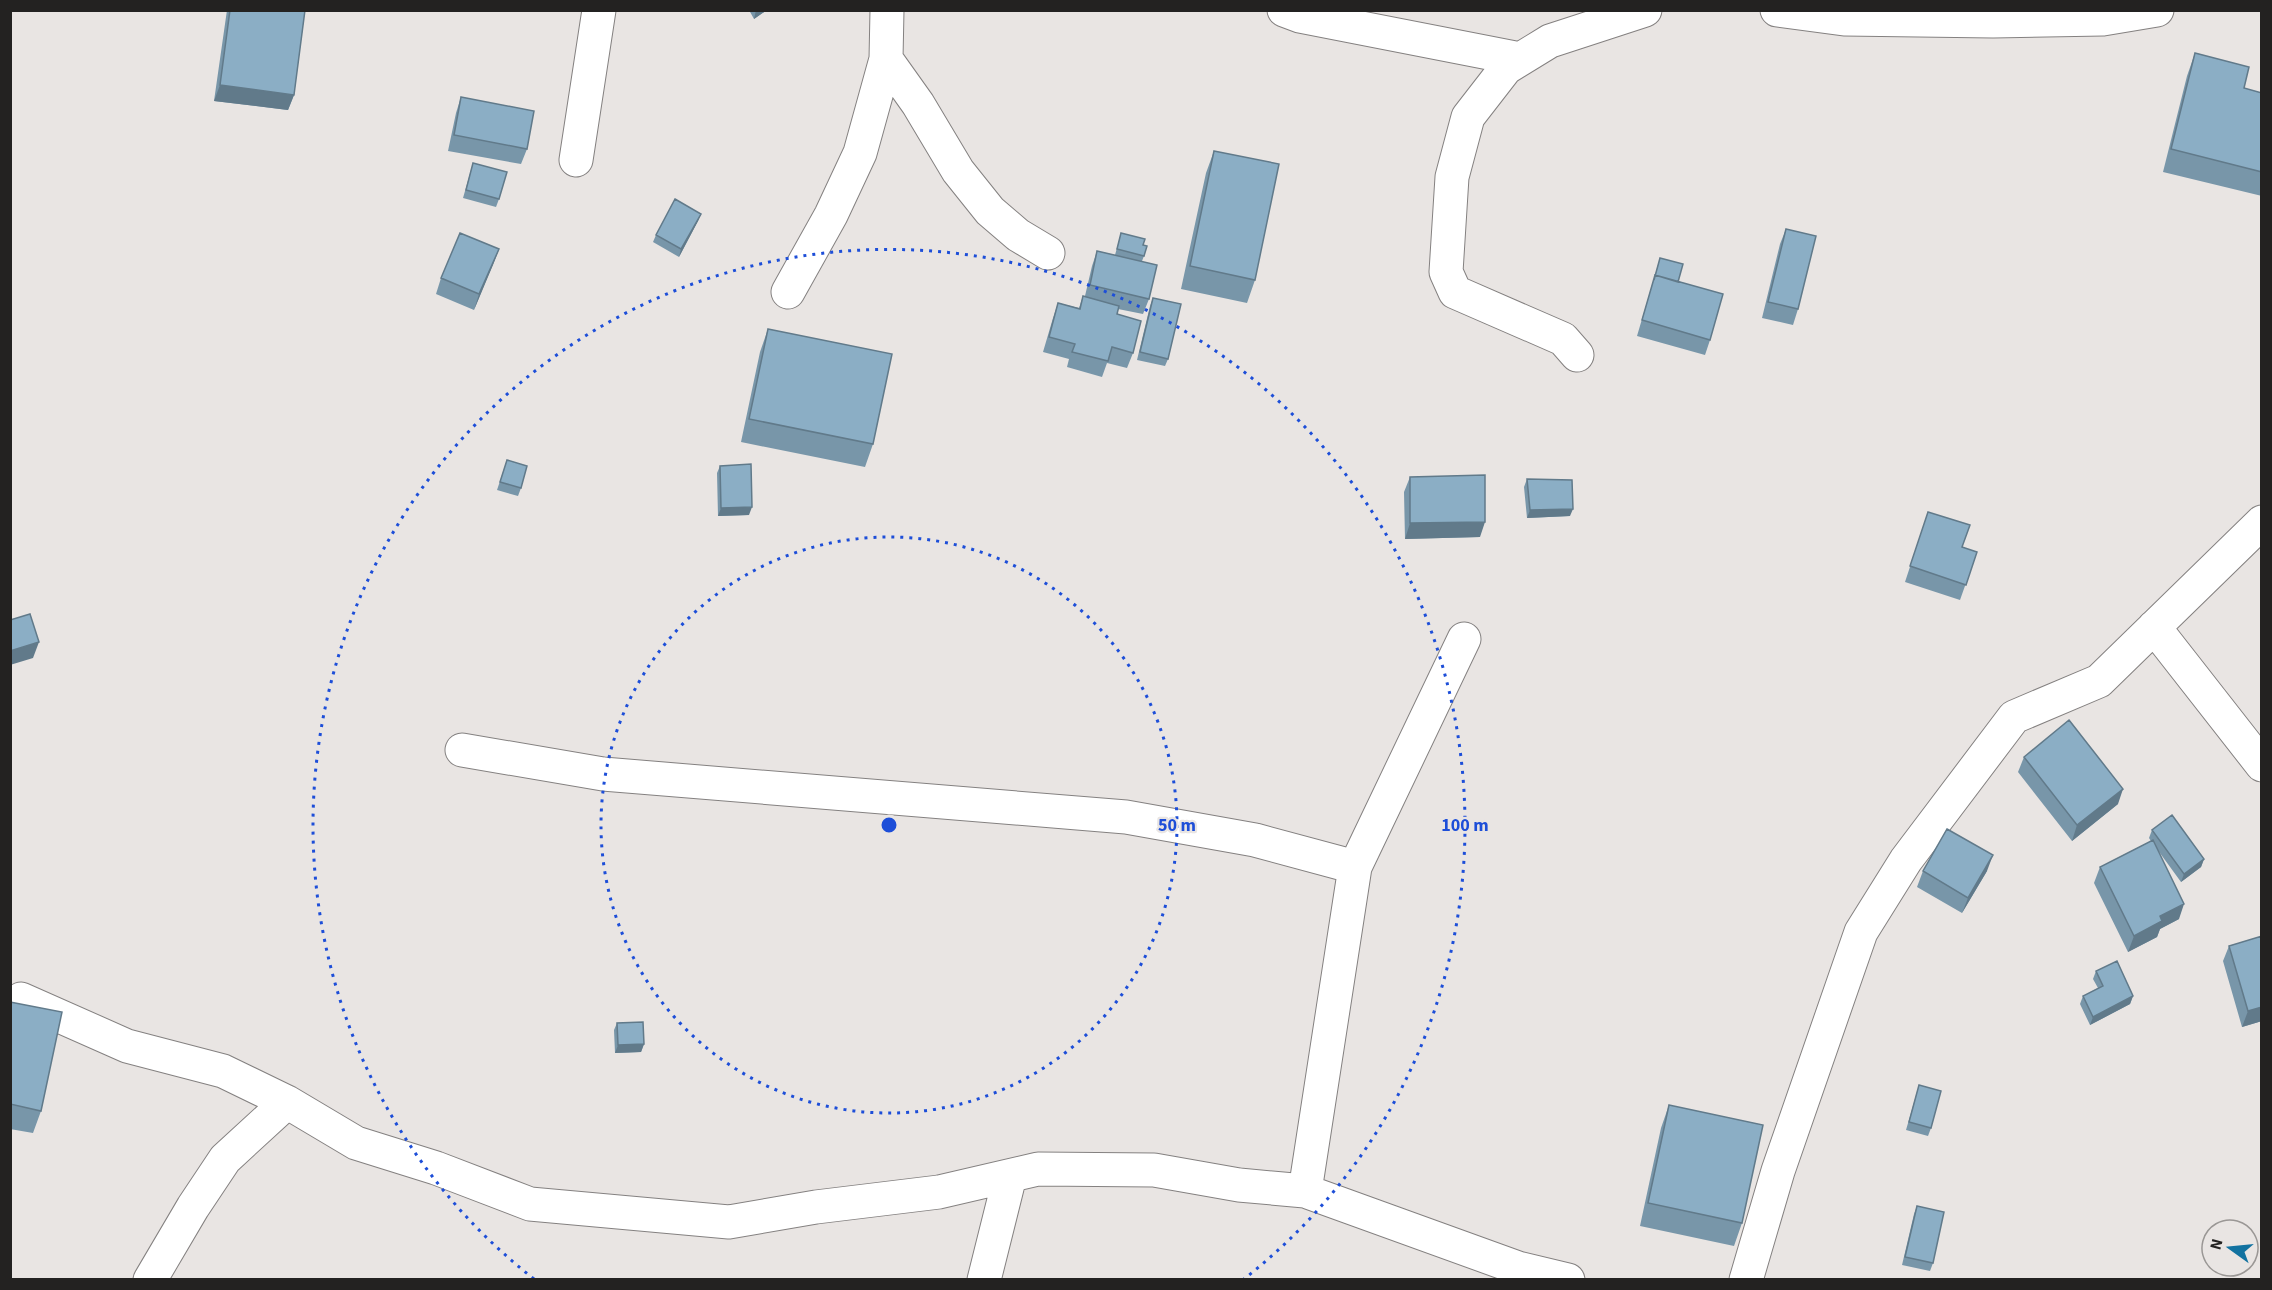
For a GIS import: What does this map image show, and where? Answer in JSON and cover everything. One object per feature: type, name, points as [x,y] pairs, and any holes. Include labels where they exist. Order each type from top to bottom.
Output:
[{"type":"street","points":[[576,160],[599,10]]},
{"type":"street","points":[[788,292],[831,216],[860,153],[886,59],[887,10]]},
{"type":"street","points":[[1284,10],[1300,16],[1520,59]]},
{"type":"street","points":[[1577,355],[1563,339],[1455,292],[1446,272],[1452,177],[1468,117],[1506,68],[1550,41],[1645,10]]},
{"type":"street","points":[[1777,10],[1844,19],[1993,21],[2103,19],[2157,10]]},
{"type":"street","points":[[886,59],[918,104],[958,171],[990,211],[1018,235],[1048,253]]},
{"type":"street","points":[[1746,1280],[1782,1161],[1861,932],[1906,860],[2014,717],[2099,681],[2262,522]]},
{"type":"street","points":[[2154,627],[2262,765]]},
{"type":"street","points":[[1305,1191],[1355,867],[1464,639]]},
{"type":"street","points":[[462,750],[603,774],[1126,817],[1256,840],[1355,867]]},
{"type":"street","points":[[21,999],[127,1046],[223,1071],[287,1102],[356,1143],[436,1168],[530,1204],[729,1222],[816,1207],[939,1192],[1038,1169],[1154,1170],[1239,1185],[1305,1191],[1518,1268],[1568,1280]]},
{"type":"street","points":[[150,1280],[193,1206],[225,1159],[287,1102]]},
{"type":"street","points":[[984,1280],[1010,1176]]},
{"type":"building","points":[[230,10],[305,10],[294,95],[220,85]]},
{"type":"building","points":[[2195,53],[2249,67],[2244,88],[2262,93],[2262,172],[2171,149]]},
{"type":"building","points":[[461,97],[534,111],[527,149],[454,135]]},
{"type":"building","points":[[1214,151],[1279,164],[1255,280],[1190,266]]},
{"type":"building","points":[[473,163],[507,172],[499,199],[466,190]]},
{"type":"building","points":[[675,199],[701,214],[681,249],[656,235]]},
{"type":"building","points":[[1786,229],[1816,236],[1798,309],[1768,302]]},
{"type":"building","points":[[460,233],[499,249],[479,294],[441,278]]},
{"type":"building","points":[[1121,233],[1145,239],[1143,245],[1147,246],[1144,256],[1117,249]]},
{"type":"building","points":[[1097,251],[1157,265],[1149,299],[1090,285]]},
{"type":"building","points":[[1660,258],[1683,264],[1678,282],[1655,275]]},
{"type":"building","points":[[1655,275],[1723,294],[1710,340],[1642,320]]},
{"type":"building","points":[[1083,296],[1119,306],[1117,314],[1141,321],[1133,353],[1112,347],[1108,361],[1072,352],[1075,344],[1049,337],[1058,303],[1080,309]]},
{"type":"building","points":[[1153,298],[1181,304],[1168,359],[1140,352]]},
{"type":"building","points":[[768,329],[892,354],[873,444],[749,419]]},
{"type":"building","points":[[507,460],[527,466],[521,488],[500,482]]},
{"type":"building","points":[[751,464],[752,507],[721,508],[720,466]]},
{"type":"building","points":[[1485,475],[1485,522],[1410,523],[1410,477]]},
{"type":"building","points":[[1527,479],[1572,480],[1573,509],[1530,510]]},
{"type":"building","points":[[1928,512],[1970,525],[1962,547],[1977,552],[1966,585],[1910,566]]},
{"type":"building","points":[[30,614],[39,642],[10,651],[10,620]]},
{"type":"building","points":[[2069,720],[2123,789],[2077,825],[2024,757]]},
{"type":"building","points":[[2172,815],[2204,859],[2184,874],[2152,830]]},
{"type":"building","points":[[1947,829],[1993,855],[1968,898],[1923,871]]},
{"type":"building","points":[[2153,840],[2184,904],[2160,916],[2162,921],[2134,936],[2100,867]]},
{"type":"building","points":[[2262,936],[2262,1007],[2248,1011],[2229,946]]},
{"type":"building","points":[[2117,961],[2133,996],[2093,1017],[2083,996],[2103,986],[2096,971]]},
{"type":"building","points":[[10,1002],[62,1012],[41,1111],[10,1104]]},
{"type":"building","points":[[643,1022],[644,1044],[618,1045],[617,1023]]},
{"type":"building","points":[[1919,1085],[1941,1091],[1931,1128],[1909,1122]]},
{"type":"building","points":[[1669,1105],[1763,1125],[1742,1223],[1648,1203]]},
{"type":"building","points":[[1917,1206],[1944,1212],[1933,1263],[1905,1257]]}]
